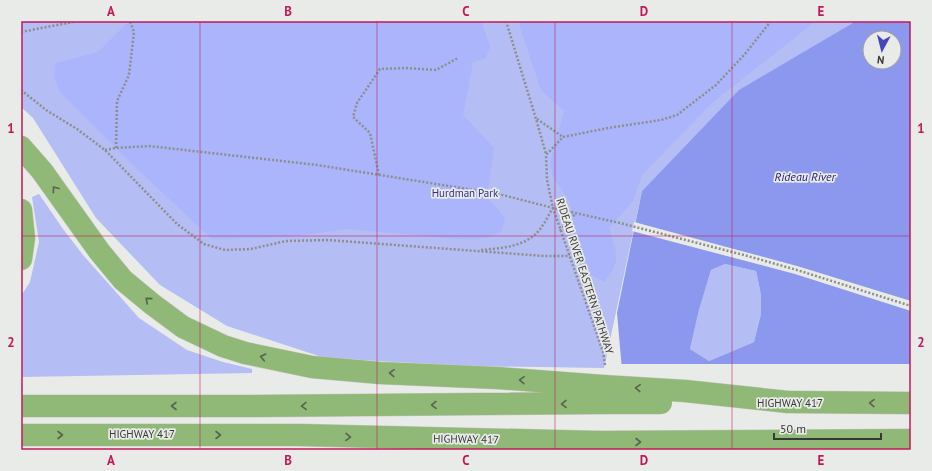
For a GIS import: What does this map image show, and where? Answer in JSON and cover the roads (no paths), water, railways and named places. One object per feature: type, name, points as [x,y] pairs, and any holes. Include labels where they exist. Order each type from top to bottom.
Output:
[{"type":"highway","points":[[21,147],[42,171],[99,251],[123,280],[152,304],[184,326],[223,346],[245,353],[312,367],[380,373],[497,378],[603,395]]},
{"type":"highway","points":[[21,210],[24,238],[21,259]]},
{"type":"highway","name":"HIGHWAY 417","points":[[603,395],[685,391],[788,402],[911,403]]},
{"type":"highway","points":[[21,406],[252,406],[603,395]]},
{"type":"highway","name":"HIGHWAY 417","points":[[21,435],[291,435],[599,442],[911,440]]},
{"type":"highway","points":[[428,450],[555,441]]},
{"type":"water","name":"Rideau River","points":[[856,21],[911,21],[911,450],[629,450],[617,313],[642,191],[739,90]],"holes":[[[725,264],[756,271],[761,295],[761,314],[754,342],[709,361],[690,349],[699,310],[711,270]]]},
{"type":"park label","name":"Hurdman Park","points":[[465,193]]}]
